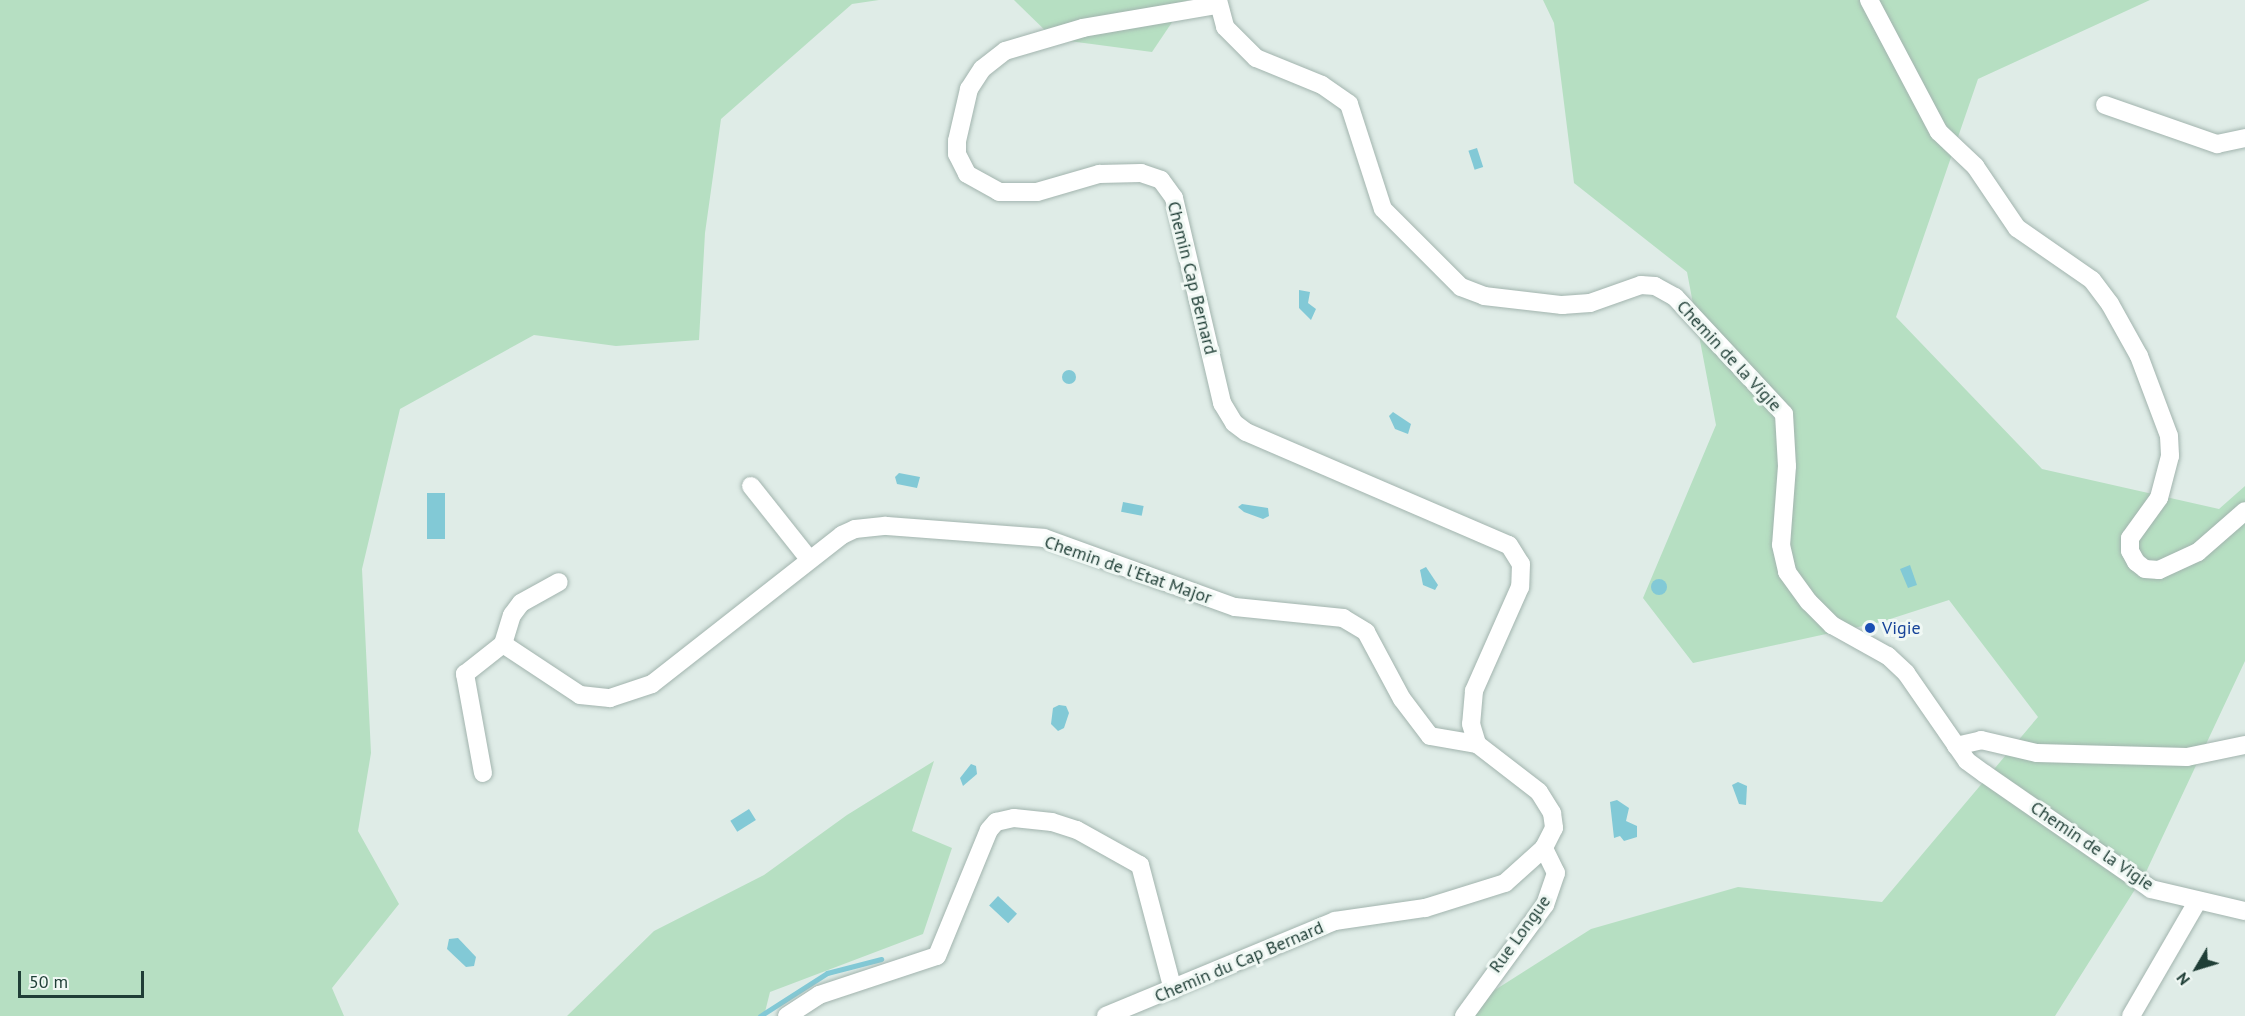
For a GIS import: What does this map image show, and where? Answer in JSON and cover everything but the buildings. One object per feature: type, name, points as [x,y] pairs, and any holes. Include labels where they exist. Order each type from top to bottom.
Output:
[{"type":"street","points":[[1869,0],[1939,132],[1976,166],[2017,228],[2092,280],[2110,304],[2139,356],[2169,436],[2170,456],[2159,498],[2130,538],[2130,551],[2136,562],[2145,569],[2159,570],[2198,552],[2245,511]]},
{"type":"street","name":"Chemin Cap Bernard","points":[[1218,3],[1083,28],[1005,51],[982,69],[969,90],[957,154],[967,174],[999,192],[1036,192],[1099,174],[1142,173],[1161,180],[1174,198],[1222,404],[1234,423],[1246,432],[1509,545],[1521,564],[1520,587],[1474,691],[1471,724],[1477,744]]},
{"type":"street","name":"Chemin de la Vigie","points":[[1218,3],[1225,27],[1256,58],[1322,85],[1349,104],[1383,209],[1461,287],[1484,296],[1562,305],[1590,303],[1641,285],[1655,285],[1675,297],[1784,414],[1787,466],[1781,545],[1787,572],[1832,625],[1888,656],[1906,673],[1956,746],[1985,774],[2135,879],[2159,892],[2245,911]]},
{"type":"street","points":[[2105,105],[2217,144],[2245,138]]},
{"type":"street","points":[[751,486],[809,560]]},
{"type":"street","name":"Chemin de l'Etat Major","points":[[503,644],[580,695],[610,698],[652,684],[842,535],[870,526],[1044,538],[1235,608],[1343,618],[1371,640],[1402,699],[1430,736],[1477,744],[1539,792],[1552,813],[1554,828],[1544,848]]},
{"type":"street","points":[[483,773],[465,674],[503,644],[512,615],[521,603],[559,582]]},
{"type":"street","points":[[1956,746],[1982,740],[2037,753],[2187,757],[2245,746]]},
{"type":"street","points":[[787,1016],[819,995],[937,956],[989,830],[996,822],[1014,818],[1052,822],[1077,830],[1140,865],[1173,990]]},
{"type":"street","name":"Chemin du Cap Bernard","points":[[1106,1016],[1173,990],[1267,946],[1335,921],[1425,908],[1478,895],[1505,883],[1544,848]]},
{"type":"street","name":"Rue Longue","points":[[1464,1016],[1545,905],[1556,873],[1544,848]]},
{"type":"street","points":[[2131,1016],[2197,902]]},
{"type":"green space","points":[[0,0],[879,0],[852,4],[721,119],[705,233],[699,340],[616,346],[534,335],[400,409],[362,569],[371,753],[358,831],[399,904],[332,988],[344,1016],[0,1016]]},
{"type":"green space","points":[[1014,0],[1187,0],[1152,52],[1054,39]]},
{"type":"green space","points":[[1543,0],[2150,0],[1978,79],[1896,317],[2042,469],[2219,509],[2245,486],[2245,661],[2146,872],[2055,1016],[1454,1016],[1591,929],[1738,887],[1882,902],[2038,717],[1949,600],[1881,622],[1693,663],[1643,598],[1716,425],[1687,272],[1574,183],[1554,23]]},
{"type":"green space","points":[[934,761],[912,831],[952,848],[923,934],[770,992],[764,1016],[567,1016],[654,931],[764,875],[847,815]]},
{"type":"water","points":[[1477,148],[1483,167],[1475,170],[1468,151]]},
{"type":"water","points":[[1299,290],[1310,292],[1308,303],[1316,309],[1311,320],[1299,308]]},
{"type":"water","points":[[1066,370],[1072,370],[1076,377],[1072,384],[1066,384],[1062,380],[1062,374]]},
{"type":"water","points":[[1393,412],[1411,424],[1408,434],[1395,429],[1389,416]]},
{"type":"water","points":[[899,473],[920,477],[917,488],[897,484],[895,477]]},
{"type":"water","points":[[427,493],[445,493],[445,539],[427,539]]},
{"type":"water","points":[[1123,502],[1144,506],[1142,516],[1121,512]]},
{"type":"water","points":[[1242,504],[1268,508],[1269,516],[1263,519],[1244,512],[1238,507]]},
{"type":"water","points":[[1910,565],[1917,585],[1908,588],[1900,569]]},
{"type":"water","points":[[1426,567],[1438,585],[1435,590],[1423,585],[1420,570]]},
{"type":"water","points":[[1656,579],[1662,579],[1667,587],[1665,593],[1656,595],[1651,590],[1651,584]]},
{"type":"water","points":[[1059,705],[1066,706],[1069,713],[1064,728],[1058,731],[1051,724],[1053,708]]},
{"type":"water","points":[[971,764],[976,766],[977,774],[963,786],[960,778]]},
{"type":"water","points":[[1738,782],[1747,786],[1746,805],[1739,804],[1732,785]]},
{"type":"water","points":[[1617,800],[1629,808],[1626,821],[1637,826],[1637,837],[1624,841],[1620,836],[1614,838],[1610,802]]},
{"type":"water","points":[[749,809],[756,820],[737,832],[730,821]]},
{"type":"water","points":[[998,896],[1017,914],[1008,923],[989,906]]},
{"type":"water","points":[[458,938],[476,957],[474,966],[466,967],[447,949],[449,939]]},
{"type":"waterway","points":[[760,1016],[827,973],[881,959]]},
{"type":"place","name":"Vigie","points":[[1870,628]]}]
